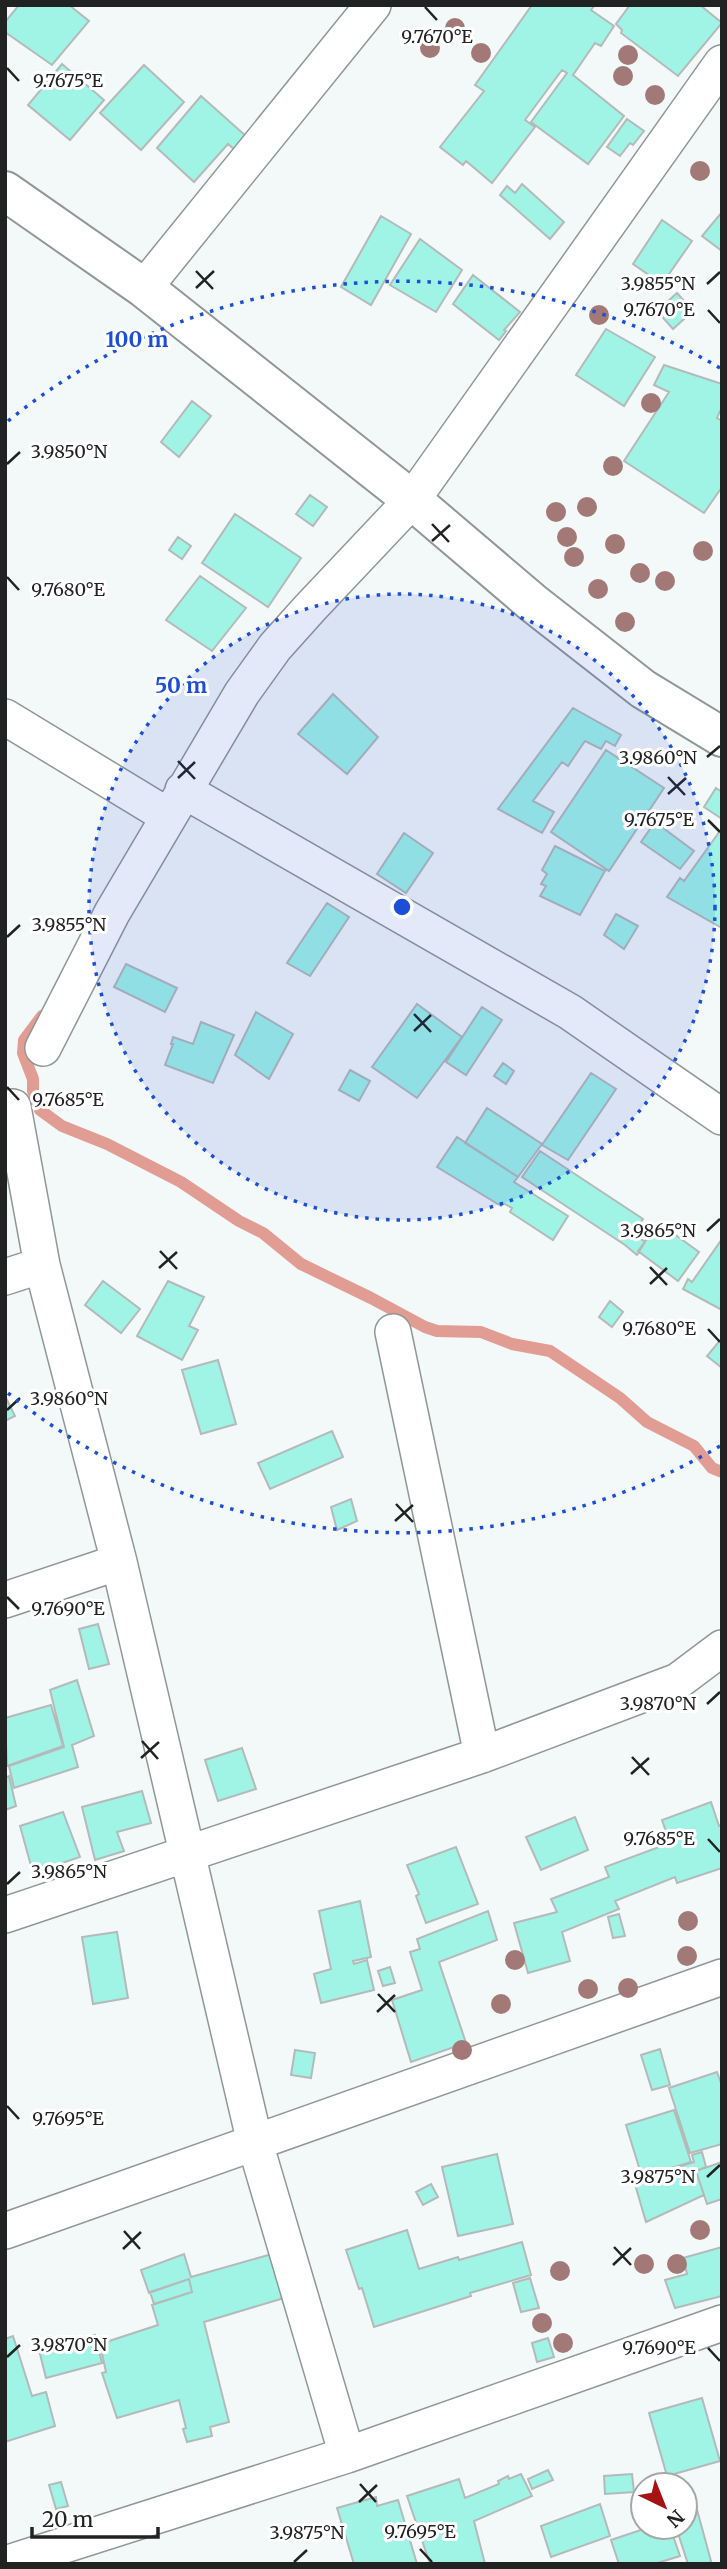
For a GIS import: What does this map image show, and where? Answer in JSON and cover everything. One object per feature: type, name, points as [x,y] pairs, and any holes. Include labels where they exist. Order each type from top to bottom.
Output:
[{"type":"main road","points":[[5,191],[145,288],[412,500],[533,603],[643,689],[722,737]]},
{"type":"street","points":[[145,288],[373,5]]},
{"type":"street","points":[[43,1048],[112,913],[242,693],[275,647],[412,500],[722,63]]},
{"type":"street","points":[[5,717],[176,803],[570,1012],[722,1117]]},
{"type":"street","points":[[13,1107],[43,1265],[119,1562],[255,2143],[347,2455]]},
{"type":"street","points":[[5,1277],[43,1265]]},
{"type":"street","points":[[393,1332],[482,1755]]},
{"type":"street","points":[[5,1600],[119,1562]]},
{"type":"street","points":[[5,1915],[482,1755],[678,1681],[722,1648]]},
{"type":"street","points":[[5,2231],[722,1977]]},
{"type":"street","points":[[5,2564],[347,2455],[722,2323]]},
{"type":"building","points":[[19,5],[69,5],[89,21],[52,65],[5,32],[5,22]]},
{"type":"building","points":[[532,5],[595,5],[591,10],[614,26],[601,46],[595,43],[573,75],[624,116],[588,164],[531,122],[567,73],[562,70],[525,120],[535,127],[492,183],[466,161],[463,165],[440,147],[484,91],[475,85]]},
{"type":"building","points":[[630,5],[700,5],[722,23],[678,76],[621,33],[622,30],[616,24]]},
{"type":"building","points":[[62,64],[104,100],[70,140],[28,105]]},
{"type":"building","points":[[144,65],[184,102],[141,150],[100,113]]},
{"type":"building","points":[[201,96],[247,137],[235,150],[228,144],[194,182],[157,148]]},
{"type":"building","points":[[627,119],[644,131],[620,156],[607,147]]},
{"type":"building","points":[[522,184],[564,222],[550,239],[500,195],[507,186],[515,193]]},
{"type":"building","points":[[722,212],[722,251],[702,236]]},
{"type":"building","points":[[381,216],[411,234],[371,305],[341,287]]},
{"type":"building","points":[[662,220],[692,241],[662,284],[633,264]]},
{"type":"building","points":[[420,239],[462,270],[436,312],[390,285]]},
{"type":"building","points":[[473,275],[520,312],[499,340],[453,304]]},
{"type":"building","points":[[677,293],[693,311],[673,329],[657,311]]},
{"type":"building","points":[[606,329],[655,357],[624,406],[576,375]]},
{"type":"building","points":[[664,365],[722,384],[722,412],[720,411],[717,418],[722,421],[722,487],[704,513],[624,461],[669,392],[654,385]]},
{"type":"building","points":[[192,401],[211,416],[179,457],[161,442]]},
{"type":"building","points":[[310,495],[327,507],[313,526],[296,514]]},
{"type":"building","points":[[235,514],[301,558],[268,607],[202,563]]},
{"type":"building","points":[[178,537],[191,546],[182,559],[169,550]]},
{"type":"building","points":[[200,576],[246,608],[212,651],[166,620]]},
{"type":"building","points":[[333,694],[378,737],[347,774],[298,734]]},
{"type":"building","points":[[573,708],[621,735],[615,746],[606,741],[601,749],[585,741],[568,766],[562,762],[533,801],[554,812],[542,833],[498,809]]},
{"type":"building","points":[[606,750],[664,788],[609,871],[551,832]]},
{"type":"building","points":[[716,788],[722,792],[722,819],[704,807]]},
{"type":"building","points":[[655,822],[694,851],[680,869],[641,842]]},
{"type":"building","points":[[722,828],[722,928],[667,897],[680,878],[684,881]]},
{"type":"building","points":[[404,833],[433,853],[406,893],[377,874]]},
{"type":"building","points":[[555,846],[605,871],[580,915],[540,896],[546,886],[541,884],[547,874],[542,870]]},
{"type":"building","points":[[327,903],[349,917],[310,976],[287,963]]},
{"type":"building","points":[[616,914],[638,926],[624,949],[604,935]]},
{"type":"building","points":[[126,964],[177,988],[165,1012],[114,987]]},
{"type":"building","points":[[417,1004],[462,1037],[417,1098],[372,1067]]},
{"type":"building","points":[[482,1007],[502,1020],[466,1075],[446,1062]]},
{"type":"building","points":[[256,1012],[293,1034],[269,1079],[235,1055]]},
{"type":"building","points":[[201,1022],[234,1035],[213,1083],[165,1065],[173,1037],[193,1044]]},
{"type":"building","points":[[503,1063],[514,1071],[506,1084],[494,1076]]},
{"type":"building","points":[[350,1070],[370,1081],[359,1101],[339,1090]]},
{"type":"building","points":[[591,1073],[616,1089],[568,1160],[542,1145]]},
{"type":"building","points":[[487,1108],[542,1144],[518,1177],[465,1143]]},
{"type":"building","points":[[457,1137],[518,1177],[514,1182],[568,1216],[553,1240],[510,1212],[512,1208],[503,1203],[501,1206],[437,1167]]},
{"type":"building","points":[[540,1151],[643,1219],[633,1233],[645,1242],[637,1255],[522,1177]]},
{"type":"building","points":[[659,1223],[699,1252],[678,1281],[638,1251]]},
{"type":"building","points":[[722,1239],[722,1310],[683,1289],[688,1279],[692,1282]]},
{"type":"building","points":[[103,1281],[140,1309],[121,1333],[85,1305]]},
{"type":"building","points":[[168,1281],[204,1297],[189,1326],[198,1330],[182,1360],[137,1336]]},
{"type":"building","points":[[610,1301],[623,1312],[612,1327],[599,1317]]},
{"type":"building","points":[[722,1338],[722,1368],[707,1356]]},
{"type":"building","points":[[218,1360],[236,1424],[201,1434],[182,1370]]},
{"type":"building","points":[[5,1396],[15,1416],[5,1421]]},
{"type":"building","points":[[332,1431],[343,1457],[270,1489],[258,1463]]},
{"type":"building","points":[[351,1499],[357,1521],[337,1530],[331,1507]]},
{"type":"building","points":[[98,1624],[109,1664],[89,1669],[79,1629]]},
{"type":"building","points":[[77,1680],[94,1736],[72,1745],[78,1767],[14,1788],[9,1766],[64,1747],[50,1690]]},
{"type":"building","points":[[51,1705],[63,1746],[7,1766],[5,1718]]},
{"type":"building","points":[[242,1748],[256,1789],[218,1801],[205,1760]]},
{"type":"building","points":[[9,1776],[16,1806],[5,1810],[5,1778]]},
{"type":"building","points":[[142,1791],[151,1823],[117,1832],[124,1851],[95,1860],[82,1807]]},
{"type":"building","points":[[711,1802],[719,1826],[722,1824],[722,1868],[677,1883],[675,1877],[615,1901],[619,1909],[562,1932],[570,1961],[528,1973],[514,1923],[557,1912],[551,1899],[609,1877],[605,1867],[670,1843],[662,1820]]},
{"type":"building","points":[[63,1812],[80,1857],[33,1873],[20,1826]]},
{"type":"building","points":[[575,1817],[588,1850],[541,1870],[526,1837]]},
{"type":"building","points":[[456,1847],[478,1904],[426,1923],[416,1896],[419,1894],[407,1865]]},
{"type":"building","points":[[360,1901],[371,1957],[353,1961],[354,1964],[367,1960],[374,1990],[321,2003],[314,1974],[331,1969],[319,1911]]},
{"type":"building","points":[[488,1911],[497,1940],[439,1962],[466,2043],[411,2062],[392,2000],[422,1990],[410,1952],[420,1949],[417,1939]]},
{"type":"building","points":[[619,1914],[625,1936],[613,1938],[608,1917]]},
{"type":"building","points":[[117,1932],[128,1998],[93,2004],[82,1937]]},
{"type":"building","points":[[390,1967],[395,1983],[383,1986],[378,1971]]},
{"type":"building","points":[[660,2049],[670,2085],[652,2090],[641,2055]]},
{"type":"building","points":[[295,2050],[315,2053],[311,2078],[291,2075]]},
{"type":"building","points":[[717,2072],[722,2086],[722,2144],[690,2153],[669,2088]]},
{"type":"building","points":[[674,2110],[691,2162],[642,2177],[626,2125]]},
{"type":"building","points":[[702,2152],[706,2167],[696,2171],[704,2195],[646,2222],[634,2181],[694,2162],[692,2155]]},
{"type":"building","points":[[497,2154],[513,2224],[458,2236],[442,2167]]},
{"type":"building","points":[[722,2162],[722,2199],[707,2204],[696,2171]]},
{"type":"building","points":[[431,2184],[438,2197],[423,2205],[416,2192]]},
{"type":"building","points":[[407,2230],[419,2269],[522,2242],[531,2275],[374,2327],[346,2250]]},
{"type":"building","points":[[722,2247],[722,2296],[675,2308],[665,2280],[687,2274],[683,2258]]},
{"type":"building","points":[[184,2254],[191,2277],[272,2254],[284,2298],[204,2322],[229,2422],[210,2427],[212,2436],[187,2442],[179,2400],[117,2418],[102,2373],[106,2372],[100,2344],[158,2325],[152,2305],[192,2292],[189,2279],[149,2293],[141,2270]]},
{"type":"building","points":[[530,2278],[539,2308],[521,2312],[513,2283]]},
{"type":"building","points":[[189,2279],[192,2292],[154,2304],[150,2292]]},
{"type":"building","points":[[95,2335],[102,2363],[46,2378],[39,2350]]},
{"type":"building","points":[[13,2336],[32,2396],[46,2392],[55,2426],[5,2442],[5,2339]]},
{"type":"building","points":[[548,2338],[554,2357],[537,2362],[532,2343]]},
{"type":"building","points":[[702,2398],[720,2461],[685,2471],[666,2471],[649,2413]]},
{"type":"building","points":[[548,2470],[553,2480],[532,2489],[528,2479]]},
{"type":"building","points":[[521,2474],[532,2496],[474,2521],[485,2564],[430,2564],[407,2496],[459,2479],[465,2498],[499,2484],[498,2481],[508,2476],[509,2479]]},
{"type":"building","points":[[629,2474],[629,2492],[605,2494],[604,2476]]},
{"type":"building","points":[[61,2482],[68,2506],[56,2509],[49,2485]]},
{"type":"building","points":[[376,2497],[377,2506],[398,2500],[417,2564],[354,2564],[337,2508]]},
{"type":"building","points":[[600,2504],[610,2536],[551,2557],[541,2526]]},
{"type":"building","points":[[699,2517],[711,2561],[709,2564],[688,2564],[681,2541],[699,2541]]},
{"type":"building","points":[[629,2534],[629,2541],[675,2541],[680,2556],[654,2564],[619,2564],[611,2540]]},
{"type":"waterway","points":[[42,1016],[24,1040],[23,1053],[33,1079],[33,1091],[40,1110],[62,1126],[107,1144],[181,1182],[239,1221],[263,1233],[301,1264],[425,1327],[437,1331],[481,1332],[512,1344],[550,1351],[620,1398],[647,1422],[694,1446],[712,1468],[722,1472]]}]
